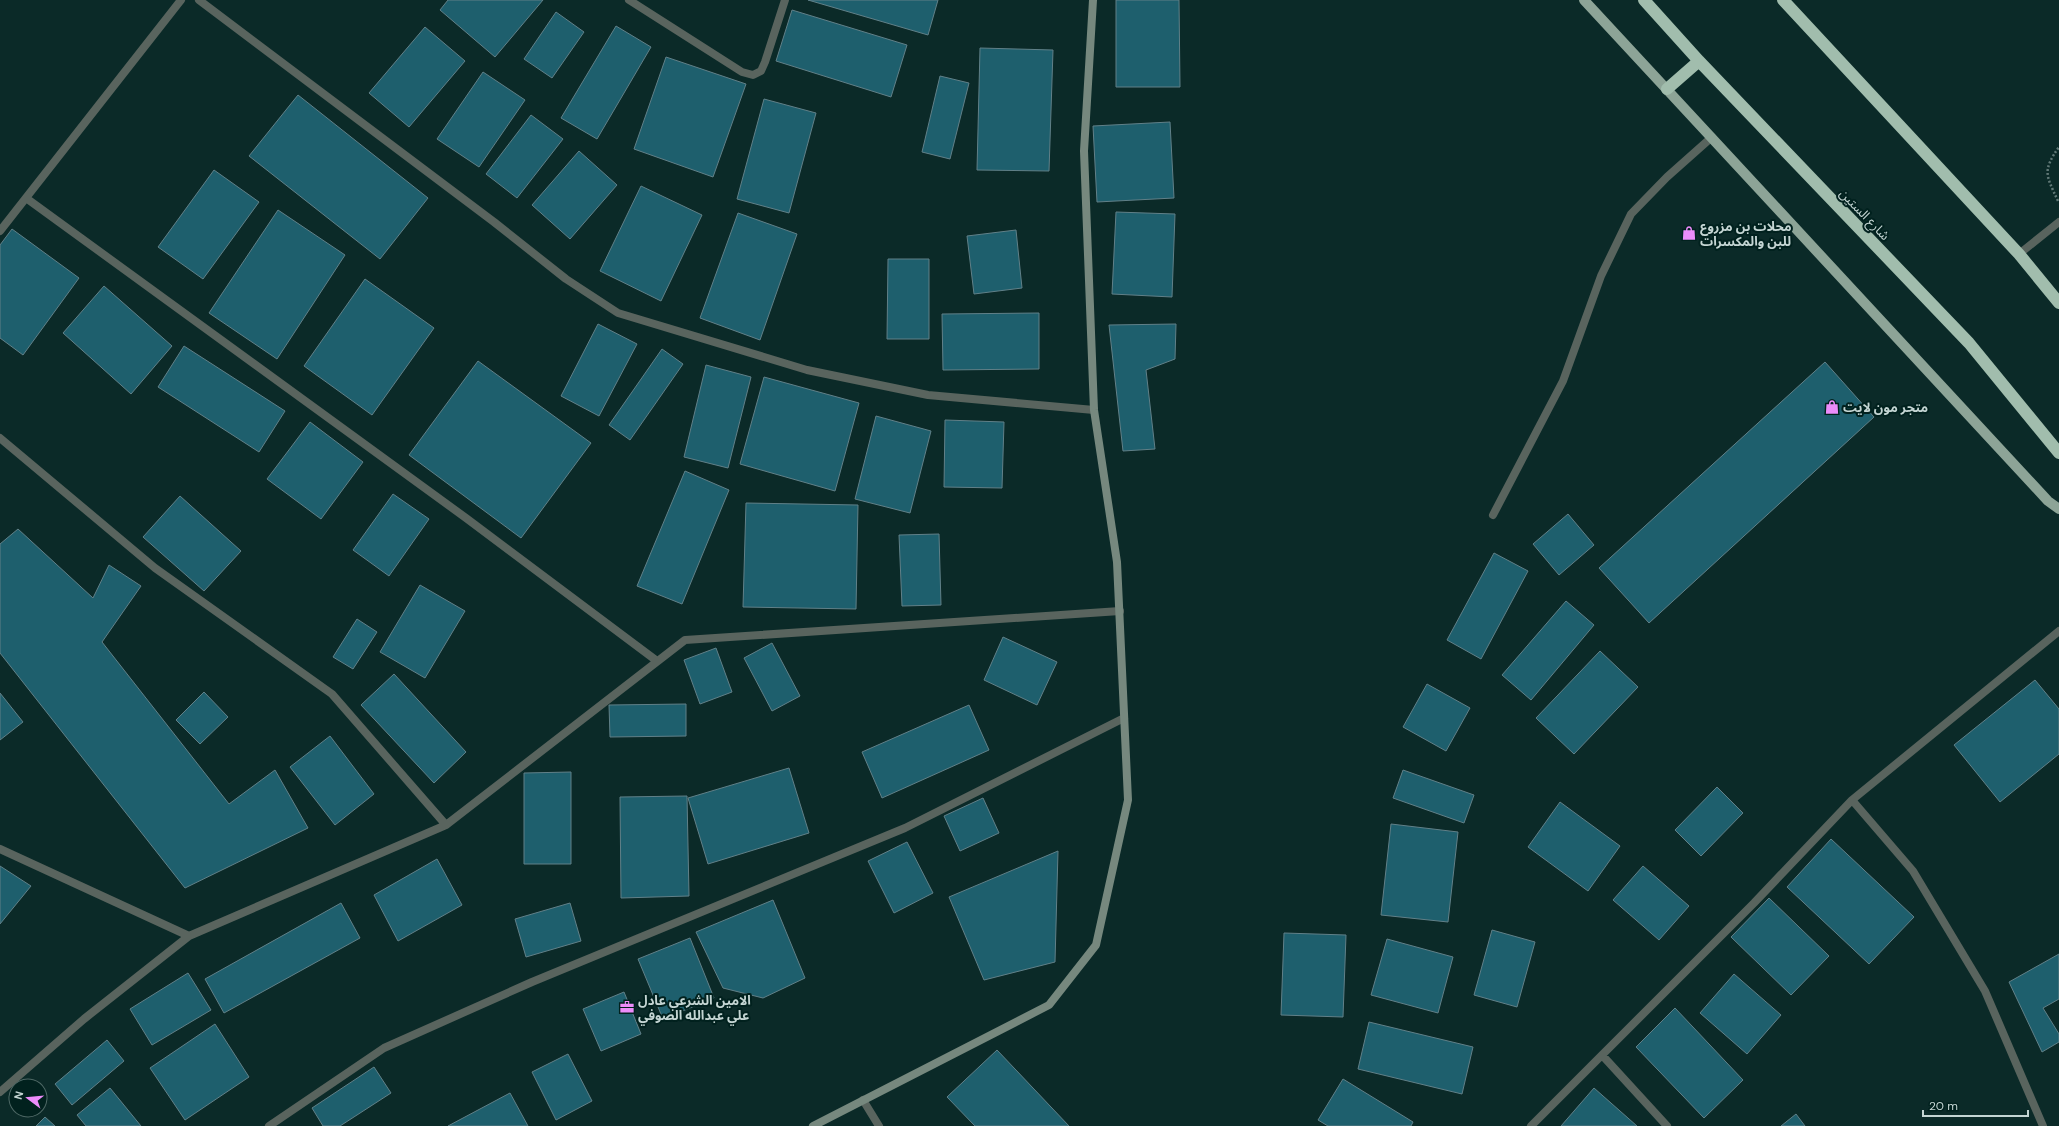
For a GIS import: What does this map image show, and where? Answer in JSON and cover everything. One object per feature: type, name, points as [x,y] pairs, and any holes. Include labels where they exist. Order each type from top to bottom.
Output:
[{"type":"highway","name":"شارع الستين","points":[[1644,0],[1699,62],[1969,343],[2059,453]]},
{"type":"highway","points":[[1782,0],[2019,254],[2059,303]]},
{"type":"highway","points":[[1667,89],[1699,62]]},
{"type":"main road","points":[[1584,0],[2048,501],[2059,509]]},
{"type":"street","points":[[0,231],[181,0]]},
{"type":"street","points":[[199,0],[494,222],[566,279],[618,313],[807,370],[928,395],[1094,410]]},
{"type":"street","points":[[629,0],[742,72],[753,75],[761,71],[766,62],[785,0]]},
{"type":"street","points":[[813,1126],[1049,1005],[1096,945],[1128,800],[1117,562],[1094,410],[1084,151],[1093,0]]},
{"type":"street","points":[[1493,515],[1563,381],[1601,276],[1631,214],[1667,177],[1712,138]]},
{"type":"street","points":[[26,198],[459,513],[657,661]]},
{"type":"street","points":[[2019,254],[2059,222]]},
{"type":"street","points":[[0,438],[155,568],[332,694],[446,825]]},
{"type":"street","points":[[0,1092],[84,1019],[189,936],[446,825],[685,640],[1120,611]]},
{"type":"street","points":[[1532,1126],[1754,903],[1852,800],[2059,631]]},
{"type":"street","points":[[269,1126],[384,1048],[532,982],[905,828],[1124,718]]},
{"type":"street","points":[[1852,800],[1913,871],[1985,991],[2043,1126]]},
{"type":"street","points":[[0,849],[189,936]]},
{"type":"street","points":[[1602,1055],[1667,1126]]},
{"type":"street","points":[[863,1100],[879,1126]]},
{"type":"path","points":[[2059,147],[2051,158],[2047,176],[2059,204]]},
{"type":"building","points":[[448,0],[543,0],[495,57],[440,10]]},
{"type":"building","points":[[808,0],[938,0],[928,35]]},
{"type":"building","points":[[1116,0],[1179,0],[1180,87],[1116,87]]},
{"type":"building","points":[[792,10],[907,45],[891,97],[776,61]]},
{"type":"building","points":[[556,12],[584,32],[552,78],[524,59]]},
{"type":"building","points":[[616,26],[651,47],[597,139],[561,118]]},
{"type":"building","points":[[425,27],[465,61],[409,127],[369,93]]},
{"type":"building","points":[[980,48],[1053,50],[1049,171],[977,170]]},
{"type":"building","points":[[666,57],[746,84],[713,177],[634,149]]},
{"type":"building","points":[[483,72],[525,100],[479,167],[437,139]]},
{"type":"building","points":[[940,76],[969,83],[950,159],[922,152]]},
{"type":"building","points":[[298,95],[428,198],[380,259],[249,156]]},
{"type":"building","points":[[764,99],[816,113],[789,213],[737,199]]},
{"type":"building","points":[[531,115],[563,139],[517,198],[486,174]]},
{"type":"building","points":[[1170,122],[1174,198],[1097,202],[1093,126]]},
{"type":"building","points":[[579,151],[617,185],[570,239],[532,205]]},
{"type":"building","points":[[214,170],[259,202],[203,279],[158,247]]},
{"type":"building","points":[[641,186],[702,215],[661,301],[600,271]]},
{"type":"building","points":[[278,210],[345,255],[277,359],[209,313]]},
{"type":"building","points":[[1116,212],[1175,214],[1172,297],[1112,294]]},
{"type":"building","points":[[738,213],[797,234],[760,340],[700,318]]},
{"type":"building","points":[[12,229],[79,278],[23,355],[0,338],[0,245]]},
{"type":"building","points":[[1016,230],[1022,288],[974,294],[967,236]]},
{"type":"building","points":[[888,259],[929,259],[929,339],[887,339]]},
{"type":"building","points":[[365,279],[434,328],[372,415],[304,366]]},
{"type":"building","points":[[104,286],[172,346],[131,394],[63,333]]},
{"type":"building","points":[[1039,313],[1039,369],[943,370],[942,314]]},
{"type":"building","points":[[598,324],[637,344],[599,416],[561,396]]},
{"type":"building","points":[[1176,324],[1175,359],[1146,370],[1155,449],[1123,451],[1109,325]]},
{"type":"building","points":[[184,346],[285,411],[259,452],[158,387]]},
{"type":"building","points":[[662,349],[683,364],[630,440],[609,425]]},
{"type":"building","points":[[478,361],[591,443],[521,538],[409,455]]},
{"type":"building","points":[[1825,362],[1874,417],[1649,623],[1599,568]]},
{"type":"building","points":[[706,365],[751,377],[728,468],[684,457]]},
{"type":"building","points":[[764,377],[859,403],[835,491],[740,464]]},
{"type":"building","points":[[876,416],[931,431],[910,513],[855,499]]},
{"type":"building","points":[[945,420],[1004,422],[1002,488],[944,487]]},
{"type":"building","points":[[310,422],[363,462],[321,519],[267,479]]},
{"type":"building","points":[[685,471],[729,490],[682,604],[637,586]]},
{"type":"building","points":[[393,494],[429,519],[389,576],[353,550]]},
{"type":"building","points":[[180,496],[241,551],[204,591],[143,537]]},
{"type":"building","points":[[746,503],[858,505],[856,609],[743,607]]},
{"type":"building","points":[[1568,514],[1594,545],[1559,575],[1533,544]]},
{"type":"building","points":[[18,529],[93,598],[109,565],[141,586],[102,642],[229,804],[275,770],[308,828],[185,888],[0,653],[0,544]]},
{"type":"building","points":[[939,534],[941,605],[902,606],[899,535]]},
{"type":"building","points":[[1494,553],[1528,571],[1481,659],[1447,640]]},
{"type":"building","points":[[420,585],[465,611],[425,678],[380,652]]},
{"type":"building","points":[[1566,601],[1594,625],[1531,700],[1502,675]]},
{"type":"building","points":[[357,619],[377,632],[353,669],[333,657]]},
{"type":"building","points":[[1003,637],[1057,662],[1037,705],[984,680]]},
{"type":"building","points":[[772,643],[800,696],[772,711],[744,658]]},
{"type":"building","points":[[716,648],[732,692],[700,704],[684,660]]},
{"type":"building","points":[[1600,651],[1638,687],[1574,754],[1536,718]]},
{"type":"building","points":[[394,674],[466,752],[434,783],[361,705]]},
{"type":"building","points":[[2035,680],[2059,709],[2059,754],[2000,802],[1954,745]]},
{"type":"building","points":[[1427,684],[1470,708],[1446,751],[1403,727]]},
{"type":"building","points":[[204,692],[228,717],[200,744],[176,720]]},
{"type":"building","points":[[0,693],[23,722],[0,740]]},
{"type":"building","points":[[686,704],[686,736],[610,737],[609,705]]},
{"type":"building","points":[[969,705],[989,750],[882,798],[862,752]]},
{"type":"building","points":[[330,736],[374,794],[335,825],[290,767]]},
{"type":"building","points":[[789,768],[809,833],[708,864],[688,798]]},
{"type":"building","points":[[1403,770],[1474,795],[1464,823],[1393,798]]},
{"type":"building","points":[[571,772],[571,864],[524,864],[524,773]]},
{"type":"building","points":[[1717,787],[1743,813],[1701,856],[1675,830]]},
{"type":"building","points":[[687,796],[689,896],[621,898],[620,797]]},
{"type":"building","points":[[983,798],[999,833],[960,851],[944,816]]},
{"type":"building","points":[[1560,802],[1620,846],[1588,891],[1528,847]]},
{"type":"building","points":[[1391,824],[1458,832],[1448,922],[1381,915]]},
{"type":"building","points":[[1831,839],[1914,917],[1869,964],[1787,887]]},
{"type":"building","points":[[907,842],[933,893],[894,913],[868,861]]},
{"type":"building","points":[[1058,851],[1055,962],[984,980],[949,897]]},
{"type":"building","points":[[437,859],[462,905],[398,941],[374,895]]},
{"type":"building","points":[[0,866],[31,886],[0,924]]},
{"type":"building","points":[[1643,866],[1689,906],[1659,940],[1613,900]]},
{"type":"building","points":[[1769,898],[1829,956],[1791,995],[1731,937]]},
{"type":"building","points":[[773,900],[805,978],[763,998],[723,988],[696,932]]},
{"type":"building","points":[[341,903],[360,938],[224,1013],[205,979]]},
{"type":"building","points":[[570,903],[581,941],[526,957],[515,919]]},
{"type":"building","points":[[1492,930],[1535,942],[1517,1007],[1474,995]]},
{"type":"building","points":[[1284,933],[1346,935],[1343,1017],[1281,1015]]},
{"type":"building","points":[[690,938],[714,998],[663,1019],[638,959]]},
{"type":"building","points":[[1387,939],[1453,957],[1438,1013],[1371,995]]},
{"type":"building","points":[[2059,954],[2059,999],[2043,1008],[2059,1034],[2059,1042],[2042,1052],[2009,982]]},
{"type":"building","points":[[188,973],[211,1010],[152,1045],[130,1009]]},
{"type":"building","points":[[1734,974],[1781,1015],[1747,1054],[1700,1013]]},
{"type":"building","points":[[624,992],[641,1034],[601,1051],[583,1009]]},
{"type":"building","points":[[1675,1008],[1743,1080],[1704,1118],[1636,1047]]},
{"type":"building","points":[[1369,1022],[1473,1047],[1462,1094],[1358,1069]]},
{"type":"building","points":[[215,1024],[249,1077],[185,1120],[150,1068]]},
{"type":"building","points":[[107,1040],[124,1061],[72,1105],[55,1084]]},
{"type":"building","points":[[997,1050],[1069,1126],[975,1126],[947,1097]]},
{"type":"building","points":[[568,1054],[592,1101],[556,1120],[532,1072]]},
{"type":"building","points":[[374,1067],[391,1093],[340,1126],[323,1126],[312,1108]]},
{"type":"building","points":[[1343,1079],[1413,1122],[1411,1126],[1328,1126],[1318,1120]]},
{"type":"building","points":[[110,1088],[141,1126],[86,1126],[77,1115]]},
{"type":"building","points":[[1594,1088],[1637,1126],[1561,1126]]},
{"type":"building","points":[[510,1093],[528,1126],[448,1126]]},
{"type":"building","points":[[1796,1114],[1805,1126],[1781,1126]]},
{"type":"building","points":[[44,1118],[46,1118],[55,1126],[36,1126]]},
{"type":"place","name":"محلات بن مزروع للبن والمكسرات","points":[[1689,233]]},
{"type":"place","name":"متجر مون لايت","points":[[1832,407]]},
{"type":"place","name":"الامين الشرعي عادل علي عبدالله الصوفي","points":[[627,1007]]}]
